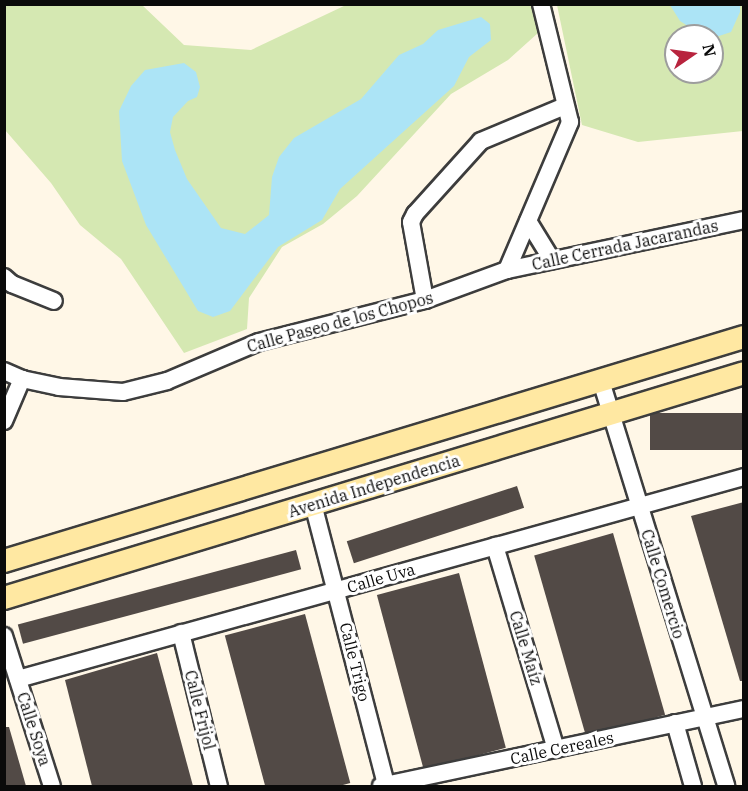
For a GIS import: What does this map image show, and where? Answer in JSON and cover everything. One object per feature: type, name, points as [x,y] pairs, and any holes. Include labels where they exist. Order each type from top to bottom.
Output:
[{"type":"main road","points":[[4,561],[744,337]]},
{"type":"main road","name":"Avenida Independencia","points":[[4,598],[744,373]]},
{"type":"street","points":[[507,270],[568,129],[565,106],[541,4]]},
{"type":"street","points":[[424,300],[411,222],[415,214],[481,141],[565,106]]},
{"type":"street","name":"Calle Cerrada Jacarandas","points":[[507,270],[744,220]]},
{"type":"street","points":[[528,221],[552,260]]},
{"type":"street","name":"Calle Paseo de los Chopos","points":[[4,371],[22,380],[123,392],[167,381],[258,342],[424,300],[507,270]]},
{"type":"street","points":[[4,277],[12,284],[54,302]]},
{"type":"street","points":[[4,421],[22,380]]},
{"type":"street","name":"Calle Comercio","points":[[601,381],[726,786]]},
{"type":"street","name":"Calle Uva","points":[[18,679],[744,477]]},
{"type":"street","name":"Calle Trigo","points":[[313,504],[384,786]]},
{"type":"street","name":"Calle Maíz","points":[[495,546],[556,749]]},
{"type":"street","name":"Calle Frijol","points":[[181,633],[219,786]]},
{"type":"street","name":"Calle Soya","points":[[4,636],[52,786]]},
{"type":"street","name":"Calle Cereales","points":[[384,786],[744,709]]},
{"type":"street","points":[[675,723],[693,786]]},
{"type":"green space","points":[[4,5],[142,5],[184,45],[251,50],[346,5],[531,5],[538,33],[508,60],[451,94],[357,196],[323,224],[282,247],[249,298],[247,329],[184,353],[121,259],[80,225],[51,183],[5,130]]},
{"type":"green space","points":[[557,5],[743,5],[743,131],[638,142],[582,125]]},
{"type":"water","points":[[670,5],[740,5],[740,12],[731,32],[724,34],[724,24],[685,24],[680,21]]},
{"type":"water","points":[[481,17],[490,24],[491,40],[469,57],[454,86],[340,189],[322,220],[278,247],[230,311],[213,317],[198,311],[146,225],[122,161],[119,111],[131,86],[145,70],[184,63],[196,72],[200,87],[197,97],[188,101],[173,117],[170,132],[175,150],[187,179],[221,228],[245,234],[269,215],[272,177],[279,157],[294,138],[361,99],[399,55],[423,44],[438,30]]},
{"type":"building","points":[[650,413],[744,413],[744,450],[650,450]]},
{"type":"building","points":[[517,486],[524,508],[354,563],[347,541]]},
{"type":"building","points":[[744,502],[744,681],[740,681],[691,516]]},
{"type":"building","points":[[613,533],[665,715],[586,737],[534,556]]},
{"type":"building","points":[[296,550],[301,569],[23,644],[18,625]]},
{"type":"building","points":[[459,573],[506,748],[424,770],[377,595]]},
{"type":"building","points":[[305,614],[350,783],[339,786],[265,786],[225,635]]},
{"type":"building","points":[[157,653],[193,786],[92,786],[65,680]]},
{"type":"building","points":[[4,727],[9,727],[26,786],[4,786]]}]
